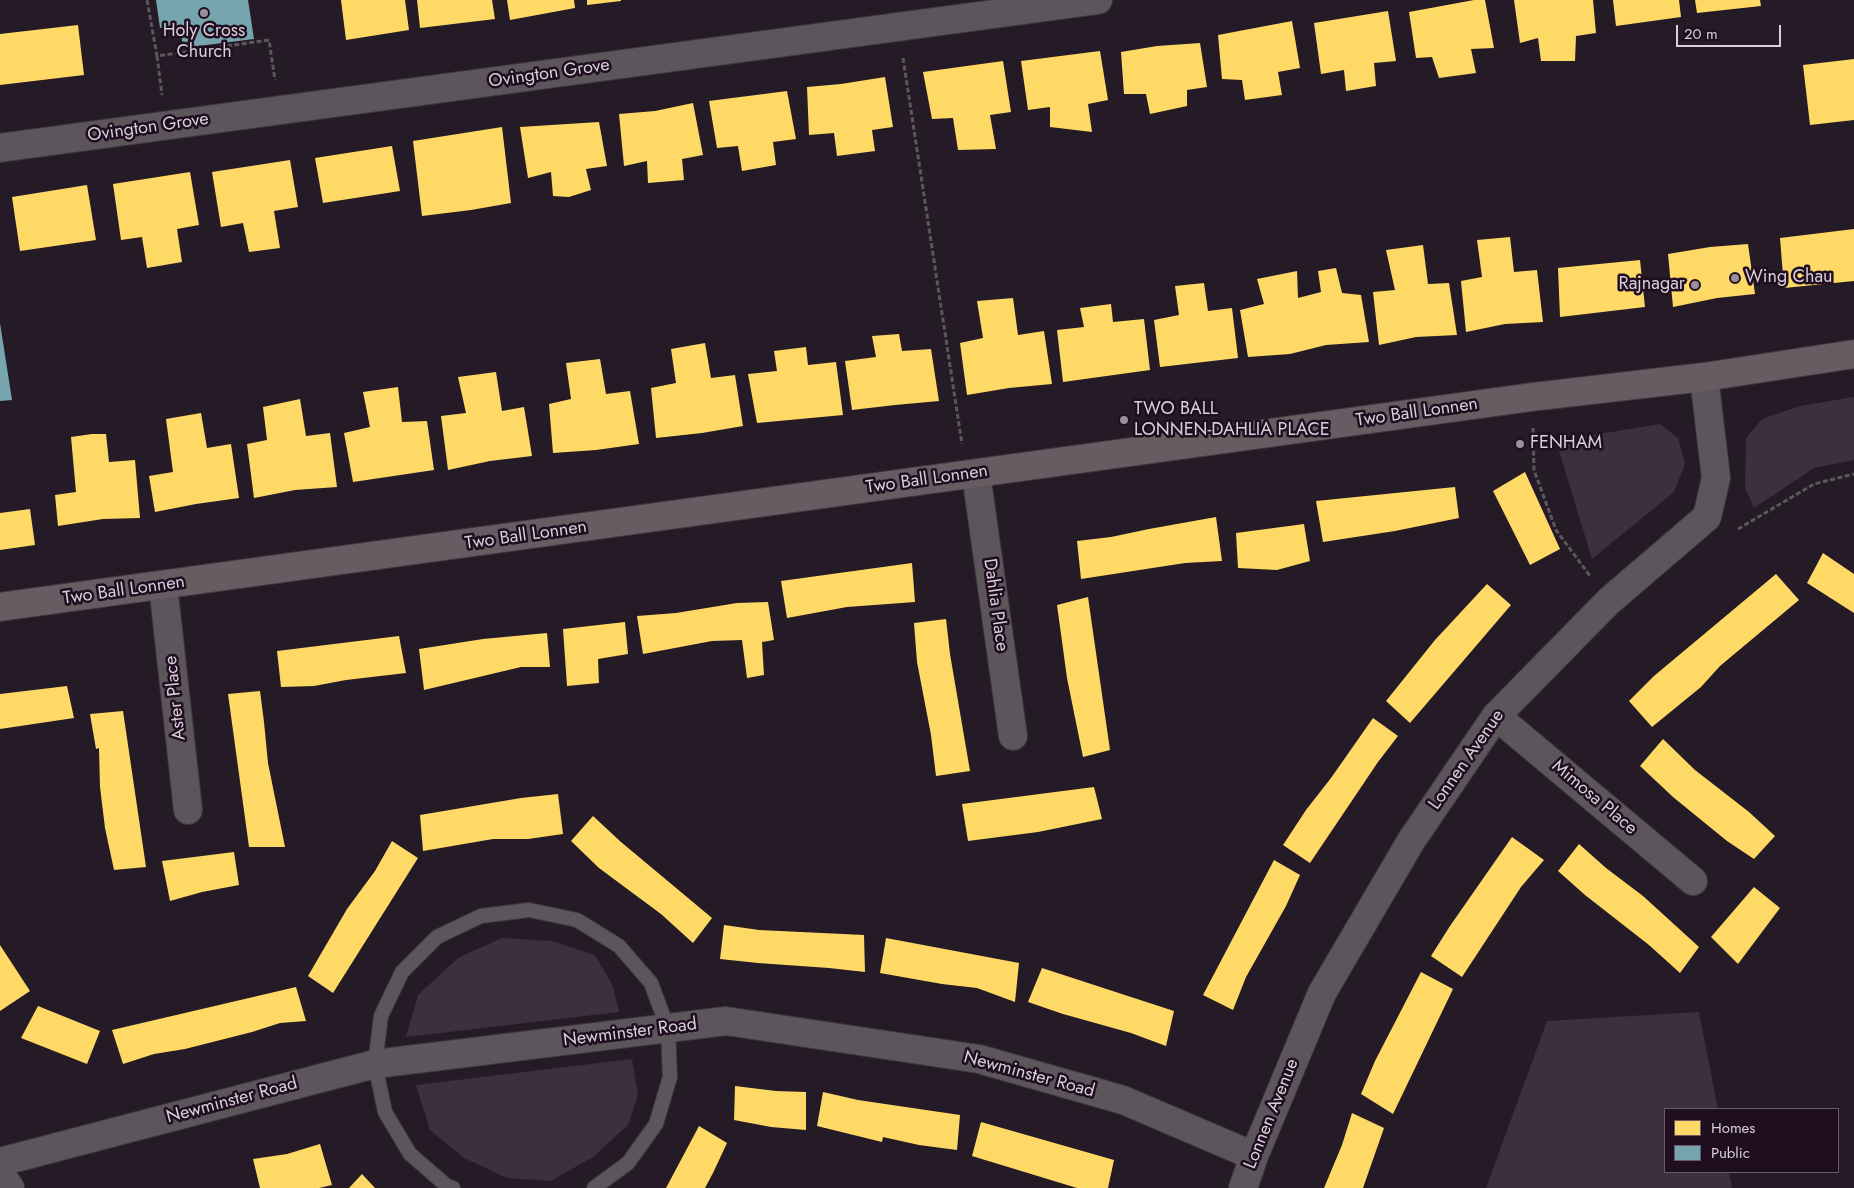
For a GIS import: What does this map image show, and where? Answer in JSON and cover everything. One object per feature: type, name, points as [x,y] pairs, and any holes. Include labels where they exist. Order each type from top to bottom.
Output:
[{"type":"main road","name":"Two Ball Lonnen","points":[[0,607],[1532,397],[1704,377],[1854,354]]},
{"type":"street","name":"Ovington Grove","points":[[0,148],[1098,0]]},
{"type":"street","points":[[1704,377],[1716,478],[1707,517]]},
{"type":"street","name":"Dahlia Place","points":[[972,474],[1013,736]]},
{"type":"street","name":"Lonnen Avenue","points":[[1243,1188],[1254,1156],[1322,993],[1411,841],[1496,716],[1609,601],[1707,517]]},
{"type":"street","name":"Aster Place","points":[[163,585],[188,810]]},
{"type":"street","name":"Mimosa Place","points":[[1496,716],[1693,881]]},
{"type":"street","name":"Newminster Road","points":[[0,1162],[375,1064],[726,1021],[979,1059],[1123,1100],[1254,1156]]},
{"type":"street","points":[[0,1174],[10,1188]]},
{"type":"lane","points":[[453,1188],[447,1186],[410,1154],[385,1112],[375,1064],[381,1016],[402,972],[437,937],[480,916],[529,910],[577,920],[618,946],[651,983],[668,1028],[670,1077],[656,1124],[628,1164],[594,1188]]},
{"type":"path","points":[[147,0],[166,125]]},
{"type":"path","points":[[898,27],[972,474]]},
{"type":"path","points":[[156,56],[269,40],[279,111]]},
{"type":"path","points":[[1532,397],[1534,470],[1556,530],[1609,601]]},
{"type":"path","points":[[1707,517],[1729,534],[1814,484],[1854,474]]},
{"type":"shaded area","points":[[1854,397],[1854,460],[1814,468],[1754,508],[1745,488],[1746,438],[1762,419],[1800,406]]},
{"type":"shaded area","points":[[1660,424],[1678,438],[1685,464],[1674,492],[1592,559],[1556,441]]},
{"type":"shaded area","points":[[502,938],[552,941],[595,955],[613,986],[619,1012],[406,1037],[418,995],[458,958]]},
{"type":"shaded area","points":[[1699,1012],[1718,1108],[1664,1108],[1664,1173],[1729,1173],[1732,1188],[1486,1188],[1547,1021]]},
{"type":"shaded area","points":[[632,1059],[638,1095],[628,1125],[593,1157],[551,1181],[507,1178],[464,1158],[430,1130],[416,1085]]},
{"type":"building: Homes","points":[[341,0],[405,0],[409,30],[346,40]]},
{"type":"building: Homes","points":[[417,0],[492,0],[495,19],[420,28]]},
{"type":"building: Homes","points":[[507,0],[574,0],[575,8],[510,20]]},
{"type":"building: Homes","points":[[587,0],[621,0],[621,1],[587,5]]},
{"type":"building: Homes","points":[[1474,0],[1485,0],[1494,48],[1471,49],[1476,73],[1439,78],[1432,57],[1416,58],[1409,12]]},
{"type":"building: Homes","points":[[1514,0],[1593,0],[1596,33],[1576,36],[1575,61],[1541,61],[1538,38],[1520,43]]},
{"type":"building: Homes","points":[[1613,0],[1679,0],[1681,17],[1616,26]]},
{"type":"building: Homes","points":[[1695,0],[1760,0],[1761,6],[1697,13]]},
{"type":"building: Homes","points":[[1388,11],[1396,61],[1374,63],[1376,86],[1346,91],[1344,70],[1321,74],[1314,23]]},
{"type":"building: Homes","points":[[1292,21],[1300,68],[1278,72],[1282,95],[1245,100],[1242,80],[1222,79],[1218,35]]},
{"type":"building: Homes","points":[[78,25],[84,75],[0,85],[0,34]]},
{"type":"building: Homes","points":[[1200,43],[1207,87],[1187,90],[1187,106],[1150,114],[1146,94],[1124,94],[1121,52],[1157,46]]},
{"type":"building: Homes","points":[[1100,51],[1108,100],[1088,104],[1092,132],[1050,127],[1050,107],[1028,110],[1021,61]]},
{"type":"building: Homes","points":[[1854,59],[1854,120],[1810,125],[1803,65]]},
{"type":"building: Homes","points":[[1003,61],[1011,112],[990,115],[996,149],[958,150],[953,118],[932,119],[923,72]]},
{"type":"building: Homes","points":[[885,77],[893,127],[872,130],[875,151],[837,156],[834,133],[809,135],[807,87]]},
{"type":"building: Homes","points":[[787,91],[796,139],[773,142],[776,165],[742,171],[738,146],[717,148],[709,101]]},
{"type":"building: Homes","points":[[693,103],[703,155],[682,159],[684,180],[648,183],[647,161],[624,166],[619,114],[655,111]]},
{"type":"building: Homes","points":[[599,122],[607,166],[586,169],[591,190],[569,197],[553,196],[551,172],[528,178],[520,127]]},
{"type":"building: Homes","points":[[502,127],[511,203],[422,216],[413,141]]},
{"type":"building: Homes","points":[[392,146],[400,191],[323,203],[315,158]]},
{"type":"building: Homes","points":[[290,160],[298,207],[274,211],[280,248],[249,252],[243,223],[221,227],[212,172]]},
{"type":"building: Homes","points":[[190,172],[199,225],[177,229],[182,262],[147,268],[142,237],[121,240],[113,184]]},
{"type":"building: Homes","points":[[87,185],[96,240],[20,251],[12,197]]},
{"type":"building: Homes","points":[[1854,229],[1854,281],[1784,288],[1780,238]]},
{"type":"building: Homes","points":[[1510,237],[1514,272],[1537,270],[1543,322],[1505,324],[1466,332],[1461,281],[1482,277],[1477,240]]},
{"type":"building: Homes","points":[[1748,244],[1755,294],[1717,298],[1673,307],[1668,254],[1710,247]]},
{"type":"building: Homes","points":[[1423,245],[1428,284],[1449,283],[1457,335],[1416,337],[1379,345],[1373,292],[1395,290],[1386,250]]},
{"type":"building: Homes","points":[[1640,260],[1645,307],[1560,317],[1558,268]]},
{"type":"building: Homes","points":[[1336,268],[1342,293],[1361,295],[1369,342],[1326,345],[1290,354],[1248,357],[1240,310],[1264,304],[1257,279],[1297,271],[1298,298],[1321,292],[1318,271]]},
{"type":"building: Homes","points":[[1204,283],[1208,311],[1232,308],[1238,358],[1160,367],[1154,320],[1179,315],[1175,286]]},
{"type":"building: Homes","points":[[1013,298],[1018,335],[1044,331],[1052,384],[1009,388],[967,395],[960,343],[983,338],[977,301]]},
{"type":"building: Homes","points":[[1111,304],[1113,322],[1144,319],[1150,370],[1063,382],[1057,330],[1084,327],[1080,308]]},
{"type":"building: Homes","points":[[899,334],[902,351],[931,349],[939,401],[852,410],[845,361],[876,357],[872,336]]},
{"type":"building: Homes","points":[[705,343],[711,378],[735,375],[743,426],[656,438],[651,388],[676,383],[671,349]]},
{"type":"building: Homes","points":[[806,347],[808,365],[836,362],[843,415],[757,423],[748,374],[777,371],[774,351]]},
{"type":"building: Homes","points":[[600,359],[606,394],[630,391],[639,444],[553,453],[549,404],[571,399],[566,363]]},
{"type":"building: Homes","points":[[496,372],[502,411],[524,407],[532,456],[490,461],[448,470],[441,416],[466,413],[458,377]]},
{"type":"building: Homes","points":[[398,387],[402,422],[427,421],[434,470],[353,482],[344,433],[370,427],[363,392]]},
{"type":"building: Homes","points":[[300,399],[306,436],[330,433],[337,487],[295,490],[254,498],[247,444],[267,440],[263,407]]},
{"type":"building: Homes","points":[[201,413],[207,448],[231,444],[239,498],[155,512],[149,476],[173,472],[166,419]]},
{"type":"building: Homes","points":[[106,434],[109,462],[135,460],[140,518],[103,519],[58,526],[55,495],[76,492],[71,437]]},
{"type":"building: Homes","points":[[1525,472],[1560,549],[1530,565],[1493,491]]},
{"type":"building: Homes","points":[[1455,487],[1459,518],[1395,531],[1323,542],[1316,501]]},
{"type":"building: Homes","points":[[30,509],[35,545],[0,550],[0,513]]},
{"type":"building: Homes","points":[[1216,517],[1222,561],[1185,563],[1081,579],[1077,541],[1111,537]]},
{"type":"building: Homes","points":[[1304,524],[1310,561],[1277,570],[1238,568],[1236,533]]},
{"type":"building: Homes","points":[[1823,553],[1854,574],[1854,613],[1807,583]]},
{"type":"building: Homes","points":[[912,563],[915,602],[847,607],[787,618],[781,581]]},
{"type":"building: Homes","points":[[1776,574],[1799,600],[1720,666],[1701,687],[1652,727],[1629,701],[1654,676]]},
{"type":"building: Homes","points":[[1487,584],[1511,605],[1410,723],[1386,701],[1435,640]]},
{"type":"building: Homes","points":[[1088,597],[1110,750],[1083,757],[1067,678],[1057,605]]},
{"type":"building: Homes","points":[[768,602],[774,640],[762,642],[764,675],[747,678],[742,640],[712,641],[643,654],[637,616],[676,613],[737,603]]},
{"type":"building: Homes","points":[[946,619],[950,654],[970,771],[936,776],[931,735],[917,662],[914,623]]},
{"type":"building: Homes","points":[[625,622],[628,654],[598,659],[599,683],[567,686],[563,629]]},
{"type":"building: Homes","points":[[547,633],[550,667],[521,667],[424,690],[419,649],[483,639]]},
{"type":"building: Homes","points":[[399,636],[406,673],[314,686],[281,687],[277,651]]},
{"type":"building: Homes","points":[[67,686],[74,718],[0,729],[0,694]]},
{"type":"building: Homes","points":[[260,691],[268,763],[285,847],[249,847],[228,694]]},
{"type":"building: Homes","points":[[123,711],[146,867],[114,870],[105,828],[100,787],[99,748],[96,749],[90,714]]},
{"type":"building: Homes","points":[[1373,718],[1398,736],[1378,762],[1310,863],[1283,845]]},
{"type":"building: Homes","points":[[1663,739],[1695,770],[1749,812],[1775,836],[1754,859],[1727,841],[1673,797],[1640,766]]},
{"type":"building: Homes","points":[[1094,787],[1102,819],[1038,832],[968,841],[962,804]]},
{"type":"building: Homes","points":[[558,794],[563,834],[528,839],[493,839],[423,851],[420,815],[521,798]]},
{"type":"building: Homes","points":[[593,816],[621,842],[712,918],[693,943],[661,914],[599,868],[571,841]]},
{"type":"building: Homes","points":[[1512,837],[1544,860],[1521,887],[1462,977],[1431,956]]},
{"type":"building: Homes","points":[[392,841],[418,858],[333,993],[308,976],[347,909],[375,871]]},
{"type":"building: Homes","points":[[1579,844],[1606,868],[1643,896],[1699,947],[1680,973],[1649,945],[1585,895],[1558,871]]},
{"type":"building: Homes","points":[[234,852],[239,885],[202,892],[170,901],[162,861]]},
{"type":"building: Homes","points":[[1274,860],[1300,875],[1286,906],[1246,977],[1233,1010],[1203,995]]},
{"type":"building: Homes","points":[[1754,887],[1780,908],[1738,964],[1711,937]]},
{"type":"building: Homes","points":[[724,925],[759,930],[864,935],[865,972],[720,959]]},
{"type":"building: Homes","points":[[886,938],[1019,963],[1015,1002],[977,988],[880,973]]},
{"type":"building: Homes","points":[[0,945],[30,991],[0,1011]]},
{"type":"building: Homes","points":[[1042,968],[1174,1011],[1166,1046],[1131,1033],[1028,1002]]},
{"type":"building: Homes","points":[[1421,972],[1453,989],[1393,1114],[1361,1094],[1375,1061]]},
{"type":"building: Homes","points":[[296,987],[306,1021],[280,1023],[185,1049],[154,1054],[123,1064],[112,1030]]},
{"type":"building: Homes","points":[[38,1006],[100,1031],[87,1064],[21,1038]]},
{"type":"building: Homes","points":[[735,1086],[776,1091],[806,1092],[806,1130],[771,1127],[734,1120]]},
{"type":"building: Homes","points":[[823,1092],[858,1100],[960,1115],[957,1150],[919,1145],[883,1137],[882,1142],[817,1126]]},
{"type":"building: Homes","points":[[1352,1113],[1384,1128],[1363,1188],[1324,1188],[1342,1145]]},
{"type":"building: Homes","points":[[981,1122],[1114,1160],[1108,1188],[1077,1188],[972,1156]]},
{"type":"building: Homes","points":[[699,1126],[727,1143],[713,1173],[705,1188],[666,1188]]},
{"type":"building: Homes","points":[[320,1144],[332,1185],[319,1188],[260,1188],[253,1159],[287,1154]]},
{"type":"building: Homes","points":[[362,1174],[375,1188],[349,1188]]},
{"type":"building: Public","name":"Holy Cross Church","points":[[156,0],[248,0],[254,39],[183,48],[180,25],[160,28]]},
{"type":"building: Public","points":[[0,323],[12,400],[0,401]]},
{"type":"place","name":"Holy Cross Church","points":[[204,13]]},
{"type":"place","name":"Wing Chau","points":[[1735,278]]},
{"type":"place","name":"Rajnagar","points":[[1695,285]]},
{"type":"place","name":"TWO BALL LONNEN-DAHLIA PLACE","points":[[1124,420]]},
{"type":"place","name":"FENHAM","points":[[1520,444]]}]
